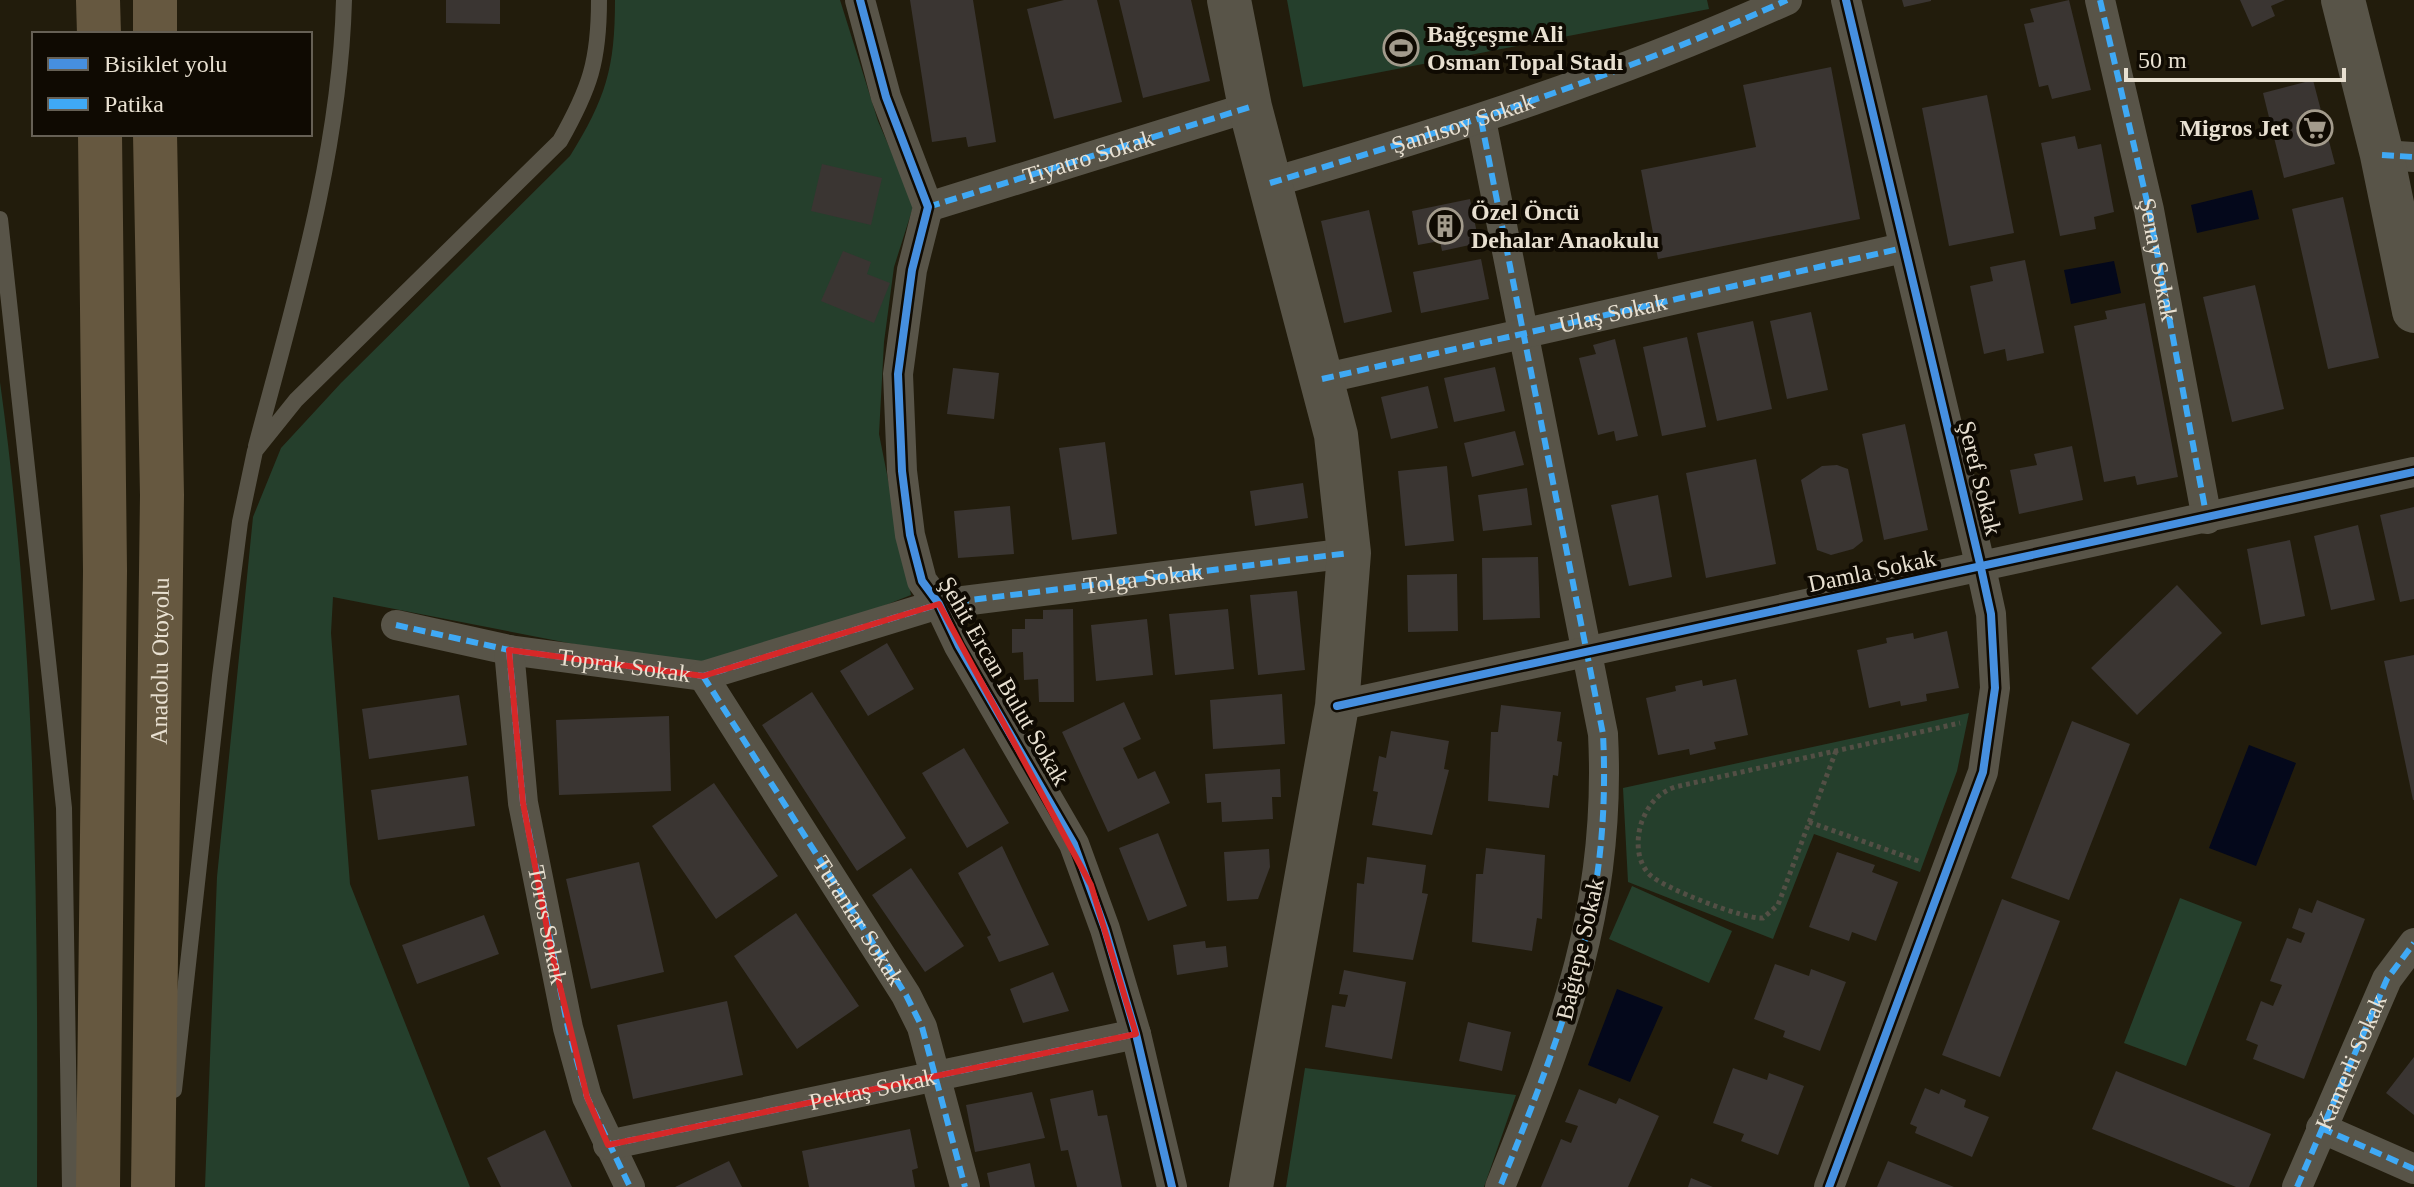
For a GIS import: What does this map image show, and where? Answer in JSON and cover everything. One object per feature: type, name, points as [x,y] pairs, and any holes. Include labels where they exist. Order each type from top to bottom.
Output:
[{"type":"highway","points":[[98,0],[99,32]]},
{"type":"highway","points":[[155,0],[155,32]]},
{"type":"highway","points":[[98,1187],[105,571],[100,136]]},
{"type":"highway","name":"Anadolu Otoyolu","points":[[153,1187],[162,495],[155,136]]},
{"type":"main road","points":[[1229,0],[1250,107],[1322,379],[1342,471],[1349,553],[1337,706],[1251,1187]]},
{"type":"main road","points":[[2343,0],[2398,156],[2414,311]]},
{"type":"street","points":[[860,0],[886,97],[928,207]]},
{"type":"street","name":"Şanlısoy Sokak","points":[[1270,183],[1481,120],[1667,54],[1787,0]]},
{"type":"street","name":"Şeref Sokak","points":[[1829,1187],[1949,872],[1983,772],[1993,716],[1994,649],[1981,568],[1846,0]]},
{"type":"street","name":"Şenay Sokak","points":[[2100,0],[2146,197],[2207,519]]},
{"type":"street","name":"Tiyatro Sokak","points":[[928,207],[1250,107]]},
{"type":"street","name":"Bağtepe Sokak","points":[[1481,120],[1603,734],[1605,775],[1593,911],[1569,1009],[1500,1187]]},
{"type":"street","name":"Şehit Ercan Bulut Sokak","points":[[928,207],[903,321],[898,411],[910,535],[922,581],[939,604],[959,646],[1074,844],[1096,899],[1136,1034],[1172,1187]]},
{"type":"street","name":"Ulaş Sokak","points":[[1322,379],[1903,248]]},
{"type":"street","name":"Damla Sokak","points":[[1337,706],[2414,472]]},
{"type":"street","name":"Tolga Sokak","points":[[939,604],[1349,553]]},
{"type":"street","name":"Toprak Sokak","points":[[396,625],[509,650],[703,676],[939,604]]},
{"type":"street","name":"Toros Sokak","points":[[509,650],[523,803],[552,954],[587,1097],[630,1187]]},
{"type":"street","name":"Turanlar Sokak","points":[[703,676],[906,995],[922,1027],[965,1187]]},
{"type":"street","name":"Kamerli Sokak","points":[[2297,1187],[2387,979],[2414,943]]},
{"type":"street","name":"Pektaş Sokak","points":[[608,1145],[1136,1034]]},
{"type":"street","points":[[2321,1128],[2414,1169]]},
{"type":"lane","points":[[162,1187],[240,522],[331,142],[344,0]]},
{"type":"lane","points":[[255,451],[296,400],[560,141],[586,95],[599,44],[599,0]]},
{"type":"lane","points":[[0,219],[64,808],[70,1187]]},
{"type":"path","points":[[1836,751],[1778,905],[1763,918],[1746,916],[1650,875],[1638,848],[1642,822],[1661,792],[1836,751],[1993,716]]},
{"type":"path","points":[[1809,822],[1949,872]]},
{"type":"highlighted area","points":[[939,604],[1091,885],[1136,1034],[608,1145],[587,1097],[552,954],[523,803],[509,650],[703,676]]},
{"type":"green space","points":[[615,0],[840,0],[878,121],[914,204],[894,267],[884,342],[879,434],[911,595],[810,635],[729,661],[666,662],[333,597],[331,633],[350,884],[470,1187],[205,1187],[217,877],[253,517],[281,448],[341,383],[570,156],[592,117],[606,82],[613,45]]},
{"type":"green space","name":"Bağçeşme Ali Osman Topal Stadı","points":[[1287,0],[1707,0],[1709,9],[1303,87]]},
{"type":"green space","points":[[0,382],[22,582],[33,783],[37,1187],[0,1187]]},
{"type":"green space","points":[[1969,713],[1957,771],[1920,872],[1814,834],[1773,939],[1628,882],[1623,788]]},
{"type":"green space","points":[[1632,886],[1732,931],[1709,983],[1609,939]]},
{"type":"green space","points":[[2180,898],[2242,922],[2186,1066],[2124,1043]]},
{"type":"green space","points":[[1305,1068],[1516,1095],[1484,1187],[1286,1187]]},
{"type":"water","points":[[2252,190],[2259,219],[2197,233],[2191,205]]},
{"type":"water","points":[[2114,261],[2121,293],[2071,304],[2064,270]]},
{"type":"water","points":[[2249,745],[2296,763],[2256,866],[2209,848]]},
{"type":"water","points":[[1617,989],[1663,1007],[1630,1082],[1588,1065]]},
{"type":"building","points":[[446,0],[500,0],[500,24],[446,23]]},
{"type":"building","points":[[910,0],[973,0],[996,142],[968,147],[966,137],[932,142]]},
{"type":"building","points":[[1064,0],[1097,0],[1122,102],[1054,119],[1027,9]]},
{"type":"building","points":[[1119,0],[1191,0],[1210,81],[1143,98]]},
{"type":"building","points":[[1902,0],[1931,0],[1931,1],[1904,7]]},
{"type":"building","points":[[2069,0],[2091,90],[2052,99],[2048,85],[2039,87],[2024,24],[2034,22],[2030,9]]},
{"type":"building","points":[[2240,0],[2285,0],[2271,6],[2275,16],[2252,27]]},
{"type":"building","points":[[1831,67],[1860,219],[1658,259],[1641,170],[1756,147],[1743,85]]},
{"type":"building","points":[[2313,80],[2335,164],[2284,178],[2263,93]]},
{"type":"building","points":[[1987,95],[2014,233],[1949,246],[1922,108]]},
{"type":"building","points":[[2075,136],[2078,149],[2101,144],[2114,212],[2094,217],[2096,229],[2060,236],[2041,143]]},
{"type":"building","points":[[822,164],[882,178],[871,225],[811,211]]},
{"type":"building","points":[[2343,197],[2379,358],[2328,369],[2292,209]]},
{"type":"building","name":"Özel Öncü Dehalar Anaokulu","points":[[1470,199],[1479,243],[1442,251],[1440,241],[1418,245],[1412,211]]},
{"type":"building","points":[[1369,210],[1392,312],[1344,323],[1321,221]]},
{"type":"building","points":[[843,251],[871,262],[867,274],[890,283],[874,323],[821,301]]},
{"type":"building","points":[[1481,259],[1489,299],[1421,313],[1413,272]]},
{"type":"building","points":[[2025,260],[2044,353],[2007,361],[2005,349],[1984,354],[1970,286],[1993,281],[1990,267]]},
{"type":"building","points":[[2255,285],[2284,409],[2232,422],[2203,297]]},
{"type":"building","points":[[2145,303],[2178,477],[2137,485],[2135,476],[2104,482],[2074,326],[2107,319],[2105,311]]},
{"type":"building","points":[[1811,312],[1828,390],[1787,399],[1770,321]]},
{"type":"building","points":[[1753,321],[1772,409],[1717,421],[1697,333]]},
{"type":"building","points":[[1687,337],[1706,427],[1662,436],[1643,347]]},
{"type":"building","points":[[1615,339],[1638,436],[1616,441],[1614,431],[1598,435],[1579,358],[1596,354],[1593,345]]},
{"type":"building","points":[[1495,367],[1505,411],[1454,422],[1444,378]]},
{"type":"building","points":[[953,368],[999,373],[994,419],[947,414]]},
{"type":"building","points":[[1428,386],[1438,428],[1391,439],[1381,397]]},
{"type":"building","points":[[1905,424],[1928,530],[1884,540],[1862,434]]},
{"type":"building","points":[[1515,431],[1524,465],[1472,477],[1464,443]]},
{"type":"building","points":[[1105,442],[1117,534],[1072,540],[1059,448]]},
{"type":"building","points":[[2072,446],[2083,500],[2019,514],[2010,470],[2037,465],[2034,454]]},
{"type":"building","points":[[1756,459],[1776,564],[1706,578],[1686,473]]},
{"type":"building","points":[[1837,465],[1848,469],[1863,541],[1853,549],[1831,555],[1817,550],[1801,480],[1822,466]]},
{"type":"building","points":[[1447,466],[1454,541],[1405,546],[1398,471]]},
{"type":"building","points":[[1303,483],[1308,518],[1255,526],[1250,491]]},
{"type":"building","points":[[1527,488],[1532,525],[1483,531],[1478,495]]},
{"type":"building","points":[[1658,495],[1672,577],[1629,586],[1611,505]]},
{"type":"building","points":[[1010,506],[1014,554],[958,558],[954,511]]},
{"type":"building","points":[[2414,507],[2414,599],[2400,602],[2380,515]]},
{"type":"building","points":[[2358,525],[2375,600],[2331,610],[2314,536]]},
{"type":"building","points":[[2290,540],[2305,616],[2261,625],[2247,549]]},
{"type":"building","points":[[1538,557],[1540,618],[1483,620],[1482,558]]},
{"type":"building","points":[[1457,574],[1458,631],[1408,632],[1407,575]]},
{"type":"building","points":[[2177,585],[2222,633],[2137,715],[2091,668]]},
{"type":"building","points":[[1297,591],[1305,670],[1258,675],[1250,595]]},
{"type":"building","points":[[1073,609],[1074,702],[1039,702],[1038,679],[1024,680],[1023,652],[1012,653],[1012,629],[1025,629],[1025,619],[1043,619],[1043,610]]},
{"type":"building","points":[[1228,609],[1234,669],[1175,675],[1169,614]]},
{"type":"building","points":[[1147,619],[1153,675],[1096,681],[1091,625]]},
{"type":"building","points":[[1947,631],[1959,688],[1926,694],[1927,701],[1901,706],[1900,701],[1869,708],[1857,650],[1887,643],[1886,638],[1913,633],[1914,639]]},
{"type":"building","points":[[887,643],[914,689],[868,716],[840,671]]},
{"type":"building","points":[[2414,655],[2414,800],[2413,800],[2384,661]]},
{"type":"building","points":[[1736,679],[1748,735],[1714,742],[1716,749],[1690,755],[1689,749],[1658,755],[1646,698],[1676,691],[1675,686],[1702,680],[1703,686]]},
{"type":"building","points":[[812,692],[906,838],[857,871],[762,725]]},
{"type":"building","points":[[1282,694],[1285,744],[1213,749],[1210,700]]},
{"type":"building","points":[[459,695],[467,745],[369,759],[362,709]]},
{"type":"building","points":[[1124,702],[1141,739],[1123,748],[1138,779],[1155,771],[1170,803],[1108,832],[1062,732]]},
{"type":"building","points":[[1501,705],[1561,712],[1557,741],[1562,742],[1558,776],[1553,775],[1549,808],[1488,801],[1491,732],[1498,732]]},
{"type":"building","points":[[669,716],[671,791],[559,795],[556,720]]},
{"type":"building","points":[[2072,721],[2130,744],[2069,900],[2011,878]]},
{"type":"building","points":[[1391,731],[1449,741],[1444,769],[1449,770],[1432,835],[1372,825],[1378,792],[1373,791],[1379,756],[1386,758]]},
{"type":"building","points":[[964,748],[1009,823],[967,848],[922,773]]},
{"type":"building","points":[[1280,769],[1281,797],[1272,797],[1273,819],[1222,822],[1221,802],[1207,803],[1205,774]]},
{"type":"building","points":[[468,776],[475,826],[378,840],[371,790]]},
{"type":"building","points":[[714,783],[778,876],[716,919],[652,826]]},
{"type":"building","points":[[1158,833],[1187,906],[1148,921],[1119,848]]},
{"type":"building","points":[[1002,846],[1049,945],[999,962],[987,937],[991,935],[958,873]]},
{"type":"building","points":[[1486,848],[1545,855],[1542,919],[1537,918],[1532,951],[1472,942],[1476,874],[1483,874]]},
{"type":"building","points":[[1269,849],[1270,867],[1258,899],[1227,901],[1224,852]]},
{"type":"building","points":[[1837,852],[1875,865],[1872,872],[1898,882],[1876,941],[1852,932],[1849,941],[1809,927]]},
{"type":"building","points":[[1367,857],[1426,865],[1422,893],[1428,894],[1413,960],[1353,952],[1357,883],[1364,884]]},
{"type":"building","points":[[639,862],[664,972],[591,989],[566,879]]},
{"type":"building","points":[[911,868],[964,946],[925,972],[872,895]]},
{"type":"building","points":[[2002,899],[2060,921],[2000,1077],[1942,1055]]},
{"type":"building","points":[[2317,900],[2365,919],[2304,1079],[2253,1059],[2258,1045],[2246,1040],[2261,1001],[2273,1006],[2282,985],[2270,981],[2287,938],[2301,943],[2305,933],[2292,928],[2299,908],[2312,913]]},
{"type":"building","points":[[796,913],[859,1006],[797,1049],[734,956]]},
{"type":"building","points":[[484,915],[499,954],[417,984],[402,945]]},
{"type":"building","points":[[1205,941],[1206,948],[1226,946],[1228,967],[1177,975],[1173,945]]},
{"type":"building","points":[[1775,964],[1809,976],[1811,969],[1846,982],[1820,1051],[1783,1037],[1785,1031],[1754,1019]]},
{"type":"building","points":[[1344,970],[1406,982],[1392,1059],[1325,1047],[1332,1005],[1345,1007],[1348,995],[1339,994]]},
{"type":"building","points":[[1053,972],[1069,1011],[1023,1023],[1010,989]]},
{"type":"building","points":[[727,1001],[743,1075],[633,1099],[617,1025]]},
{"type":"building","points":[[1468,1022],[1511,1032],[1502,1071],[1459,1061]]},
{"type":"building","points":[[2414,1057],[2414,1115],[2386,1093]]},
{"type":"building","points":[[1733,1068],[1767,1080],[1769,1073],[1804,1086],[1778,1155],[1741,1141],[1744,1134],[1713,1123]]},
{"type":"building","points":[[2116,1071],[2271,1134],[2249,1187],[2236,1187],[2092,1129]]},
{"type":"building","points":[[1925,1088],[1939,1094],[1941,1089],[1966,1100],[1964,1107],[1989,1117],[1972,1157],[1915,1133],[1917,1127],[1910,1124]]},
{"type":"building","points":[[1579,1089],[1616,1104],[1619,1098],[1659,1116],[1628,1187],[1541,1187],[1561,1139],[1571,1143],[1578,1126],[1565,1122]]},
{"type":"building","points":[[1093,1090],[1098,1116],[1107,1115],[1122,1187],[1077,1187],[1068,1150],[1061,1151],[1050,1099]]},
{"type":"building","points":[[1032,1092],[1045,1138],[975,1152],[966,1105]]},
{"type":"building","points":[[910,1129],[918,1168],[912,1170],[915,1187],[809,1187],[802,1151]]},
{"type":"building","points":[[545,1130],[572,1187],[501,1187],[487,1158]]},
{"type":"building","points":[[729,1161],[742,1187],[675,1187]]},
{"type":"building","points":[[1888,1161],[1954,1187],[1877,1187]]},
{"type":"building","points":[[1030,1163],[1035,1187],[990,1187],[987,1173]]},
{"type":"building","points":[[1691,1178],[1713,1187],[1688,1187]]},
{"type":"marked path","points":[[1270,183],[1597,78],[1787,0]]},
{"type":"marked path","points":[[2100,0],[2149,210],[2207,519]]},
{"type":"marked path","points":[[928,207],[1250,107]]},
{"type":"marked path","points":[[1481,120],[1603,734],[1604,797],[1600,856],[1591,913],[1563,1020],[1500,1187]]},
{"type":"marked path","points":[[2382,155],[2414,157]]},
{"type":"marked path","points":[[1322,379],[1903,248]]},
{"type":"marked path","points":[[396,625],[509,650],[703,676],[939,604],[1349,553]]},
{"type":"marked path","points":[[509,650],[523,803],[568,1028],[587,1097],[630,1187]]},
{"type":"marked path","points":[[703,676],[906,995],[922,1027],[965,1187]]},
{"type":"marked path","points":[[2297,1187],[2387,979],[2414,943]]},
{"type":"marked path","points":[[608,1145],[1136,1034]]},
{"type":"marked path","points":[[2321,1128],[2414,1169]]},
{"type":"cycle path","points":[[860,0],[886,97],[928,207],[912,270],[898,374],[902,471],[910,535],[922,581],[939,604],[959,646],[1074,844],[1105,929],[1136,1034],[1172,1187]]},
{"type":"cycle path","points":[[1829,1187],[1983,772],[1995,688],[1991,614],[1846,0]]},
{"type":"cycle path","points":[[1337,706],[2414,472]]},
{"type":"place","name":"Bağçeşme Ali Osman Topal Stadı","points":[[1401,48]]},
{"type":"place","name":"Migros Jet","points":[[2315,128]]},
{"type":"place","name":"Özel Öncü Dehalar Anaokulu","points":[[1445,226]]}]
